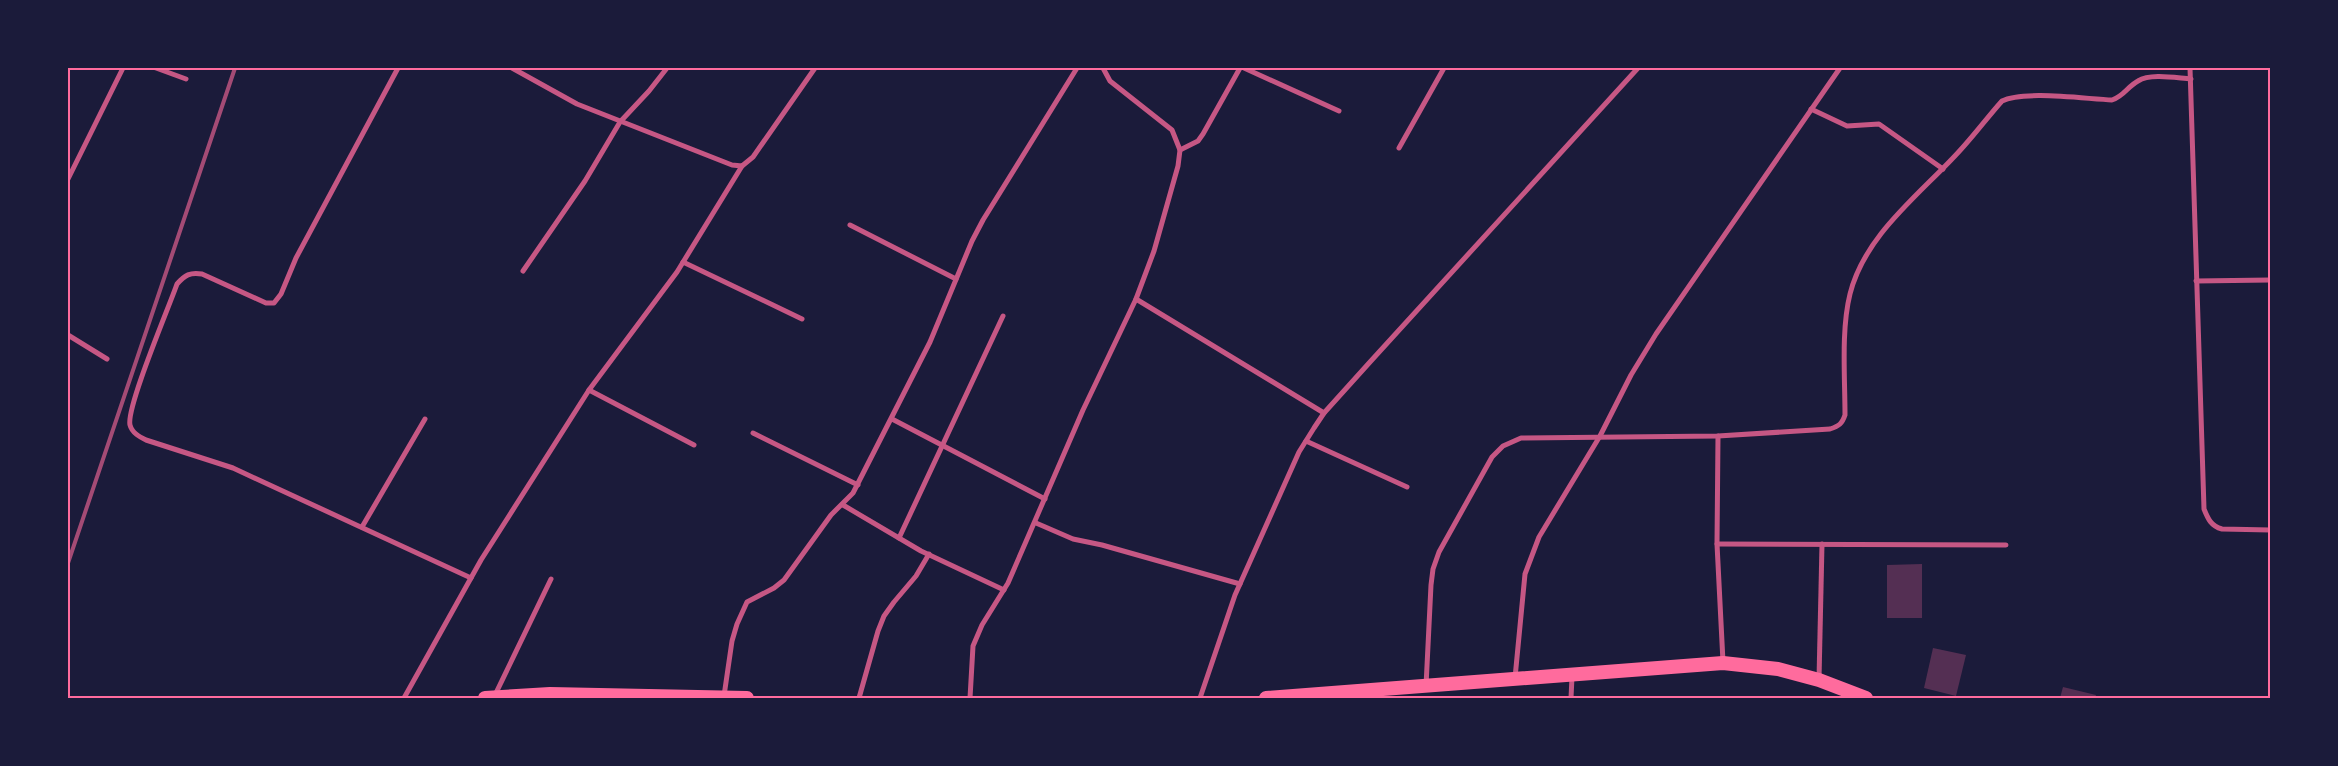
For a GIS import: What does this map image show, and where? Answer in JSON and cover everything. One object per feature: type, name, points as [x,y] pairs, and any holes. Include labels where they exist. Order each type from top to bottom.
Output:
[{"type":"highway","points":[[1266,698],[1287,698],[1723,663],[1778,670],[1819,680],[1866,698]]},
{"type":"highway","points":[[486,698],[550,694],[746,698]]},
{"type":"street","points":[[68,179],[123,68]]},
{"type":"street","points":[[156,68],[186,79]]},
{"type":"street","points":[[398,68],[296,258],[281,294],[274,303],[266,303],[202,274],[193,272],[184,276],[178,284],[129,417],[130,427],[137,435],[146,440],[233,468],[471,578]]},
{"type":"street","points":[[512,68],[577,104],[732,165],[742,166]]},
{"type":"street","points":[[523,271],[585,181],[620,122],[649,91],[667,68]]},
{"type":"street","points":[[404,698],[471,578],[588,390],[683,262],[742,166],[753,157],[815,68]]},
{"type":"street","points":[[724,698],[732,641],[747,602],[774,588],[784,580],[831,515],[843,505],[858,485],[930,342],[956,278],[983,220],[1077,68]]},
{"type":"street","points":[[970,698],[973,646],[982,625],[1004,590],[1036,523],[1083,410],[1148,271],[1165,214],[1180,150],[1172,130],[1110,81],[1103,68]]},
{"type":"street","points":[[1180,150],[1198,141],[1242,68],[1339,111]]},
{"type":"street","points":[[1398,148],[1444,68]]},
{"type":"street","points":[[1200,698],[1240,584],[1299,452],[1324,413],[1638,68]]},
{"type":"street","points":[[1515,679],[1525,574],[1539,537],[1600,436],[1631,375],[1656,334],[1840,68]]},
{"type":"street","points":[[2190,68],[2204,509],[2214,527],[2222,530],[2270,530]]},
{"type":"street","points":[[1426,686],[1433,569],[1452,525],[1492,458],[1503,446],[1521,438],[1718,436],[1830,429],[1843,422],[1848,302],[1860,266],[1868,251],[1880,236],[2002,101],[2009,97],[2026,96],[2112,100],[2120,98],[2138,81],[2146,78],[2190,79]]},
{"type":"street","points":[[1811,109],[1847,126],[1880,124],[1942,169]]},
{"type":"street","points":[[850,225],[956,278]]},
{"type":"street","points":[[683,262],[802,320]]},
{"type":"street","points":[[2196,280],[2270,280]]},
{"type":"street","points":[[1136,298],[1324,413]]},
{"type":"street","points":[[899,538],[1003,316]]},
{"type":"street","points":[[68,335],[107,359]]},
{"type":"street","points":[[588,390],[694,445]]},
{"type":"street","points":[[362,527],[425,419]]},
{"type":"street","points":[[892,419],[1045,499]]},
{"type":"street","points":[[753,433],[858,485]]},
{"type":"street","points":[[1718,436],[1717,544],[1723,663]]},
{"type":"street","points":[[1306,441],[1408,487]]},
{"type":"street","points":[[843,505],[929,554],[1004,590]]},
{"type":"street","points":[[1036,523],[1080,541],[1102,544],[1240,584]]},
{"type":"street","points":[[1717,544],[2006,545]]},
{"type":"street","points":[[1819,680],[1822,544]]},
{"type":"street","points":[[859,698],[884,616],[916,576],[929,554]]},
{"type":"street","points":[[493,698],[551,579]]},
{"type":"street","points":[[1571,698],[1572,674]]},
{"type":"building","points":[[1922,564],[1922,618],[1887,618],[1887,565]]},
{"type":"building","points":[[1933,648],[1966,655],[1956,696],[1924,688]]},
{"type":"building","points":[[2063,687],[2096,695],[2095,698],[2060,698]]},
{"type":"railway","points":[[68,563],[235,68]]}]
